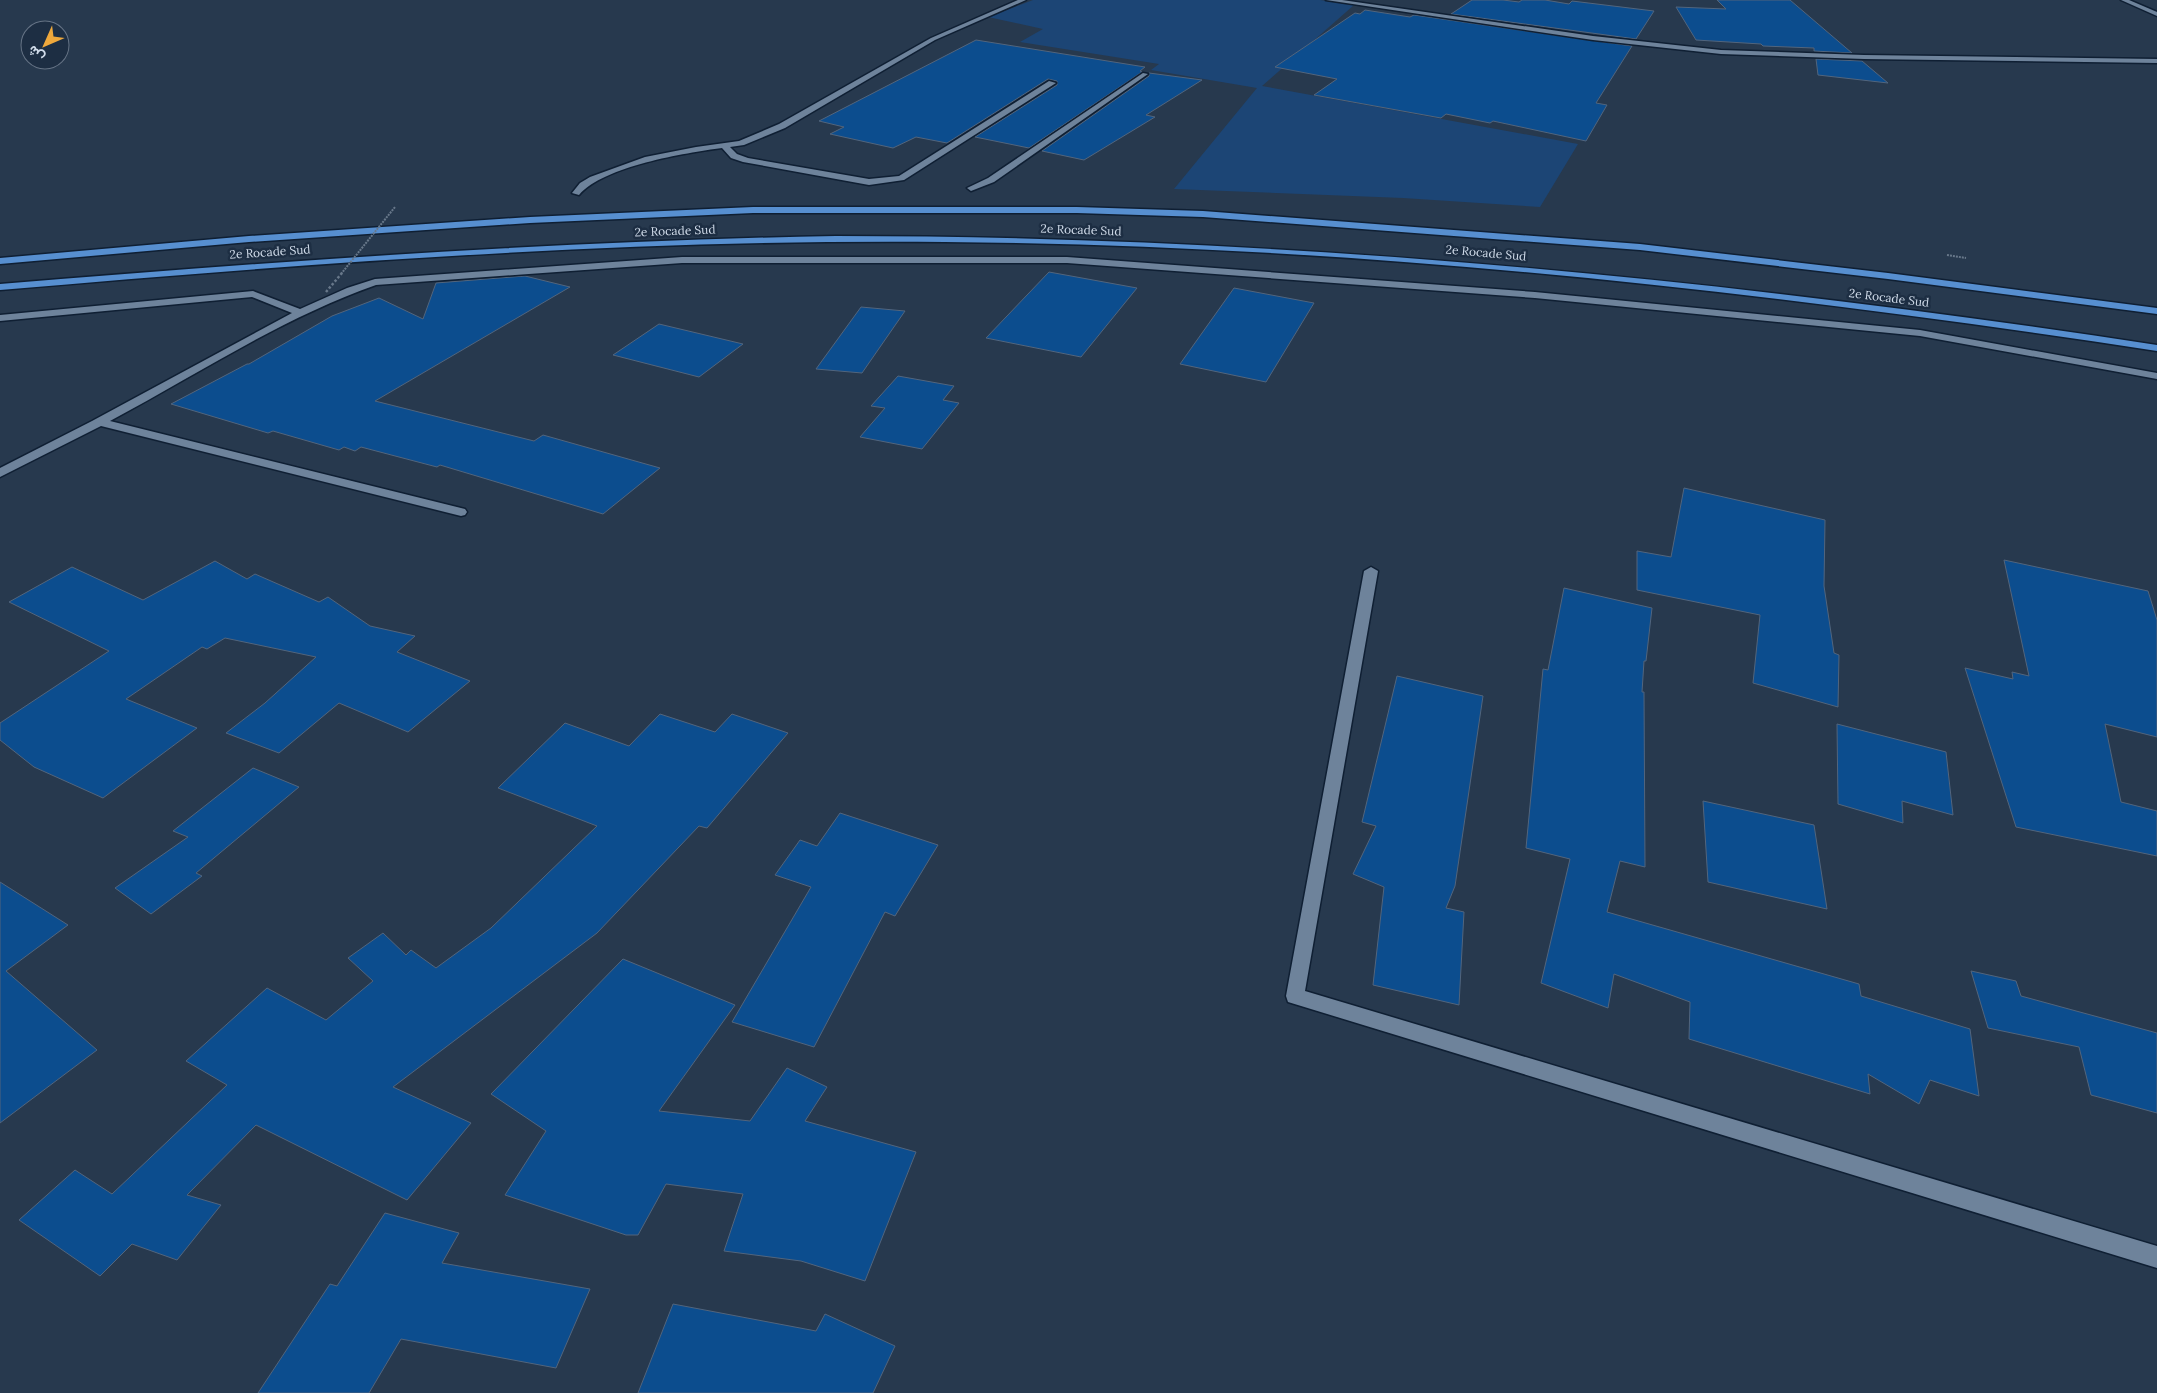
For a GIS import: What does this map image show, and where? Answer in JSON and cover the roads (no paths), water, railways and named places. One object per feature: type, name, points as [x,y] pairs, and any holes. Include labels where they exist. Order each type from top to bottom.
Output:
[{"type":"highway","name":"2e Rocade Sud","points":[[0,260],[249,239],[530,220],[753,210],[1077,210],[1203,214],[1640,247],[1888,276],[2157,311]]},
{"type":"highway","name":"2e Rocade Sud","points":[[0,288],[199,270],[505,250],[837,239],[1076,242],[1349,255],[1488,266],[1949,318],[2157,348]]},
{"type":"street","points":[[576,193],[594,179],[648,158],[741,143],[782,126],[933,39],[1023,0]]},
{"type":"street","points":[[1329,0],[1593,38],[1713,52],[1855,57],[2157,61]]},
{"type":"street","points":[[2124,0],[2157,14]]},
{"type":"street","points":[[971,188],[990,180],[1145,74]]},
{"type":"street","points":[[724,145],[734,156],[746,160],[869,182],[887,182],[901,178],[1052,83]]},
{"type":"street","points":[[0,473],[101,422],[298,312],[340,293],[375,282],[672,261],[1067,260],[1535,295],[1920,333],[2157,376]]},
{"type":"street","points":[[0,318],[253,294],[298,312]]},
{"type":"street","points":[[101,422],[461,512]]},
{"type":"street","points":[[1371,571],[1295,996],[2157,1257]]}]
